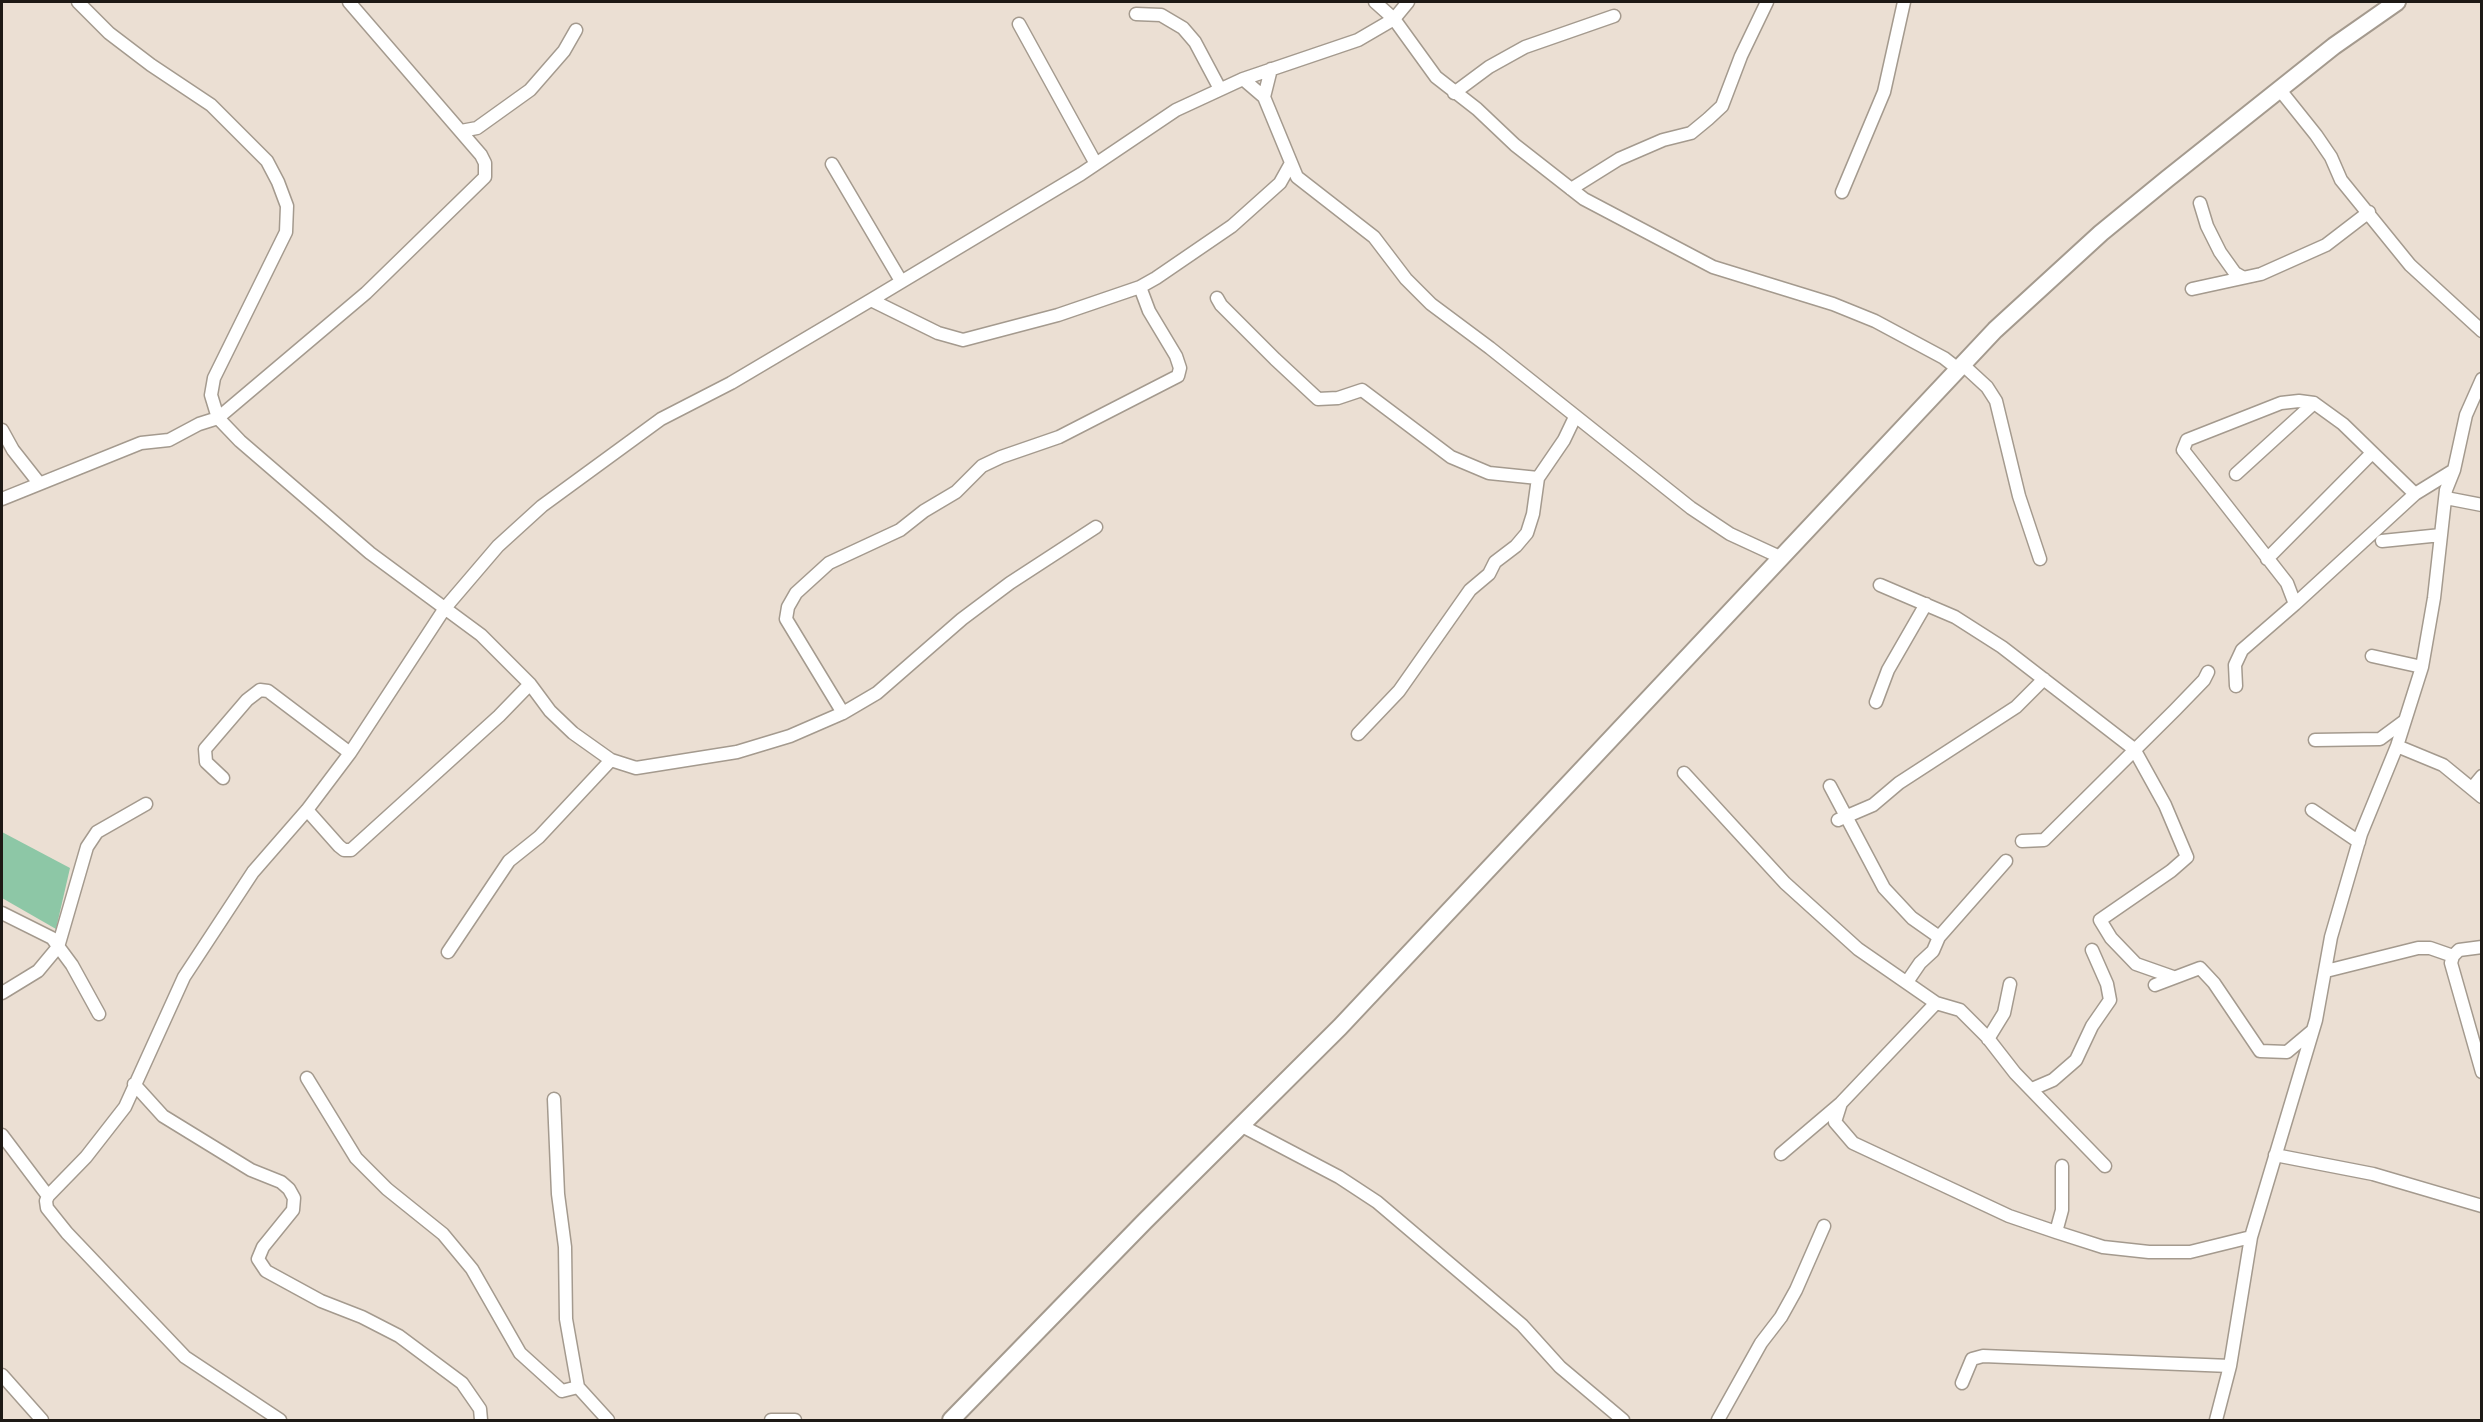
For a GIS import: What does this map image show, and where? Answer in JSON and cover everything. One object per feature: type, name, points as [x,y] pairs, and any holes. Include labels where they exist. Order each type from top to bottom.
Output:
[{"type":"street","points":[[78,2],[117,39],[212,105],[267,161],[287,206],[286,232],[214,378],[211,395],[218,418],[240,441],[370,553],[481,635],[530,684],[550,711],[573,733],[611,760],[636,768],[737,752],[790,736],[843,712],[877,693],[962,620],[1010,583],[1096,527]]},
{"type":"street","points":[[2,499],[141,443],[169,440],[199,424],[218,418],[366,293],[442,217],[478,186],[486,171],[481,155],[350,2]]},
{"type":"street","points":[[1375,2],[1394,19],[1427,66],[1454,93],[1584,199],[1713,267],[1833,304],[1875,321],[1960,367],[1987,387],[1996,400],[2019,496],[2040,559]]},
{"type":"street","points":[[280,1420],[185,1357],[52,1215],[47,1208],[48,1196],[86,1157],[125,1107],[184,977],[253,872],[307,810],[350,753],[445,608],[498,546],[542,506],[661,419],[731,382],[871,300],[1096,164],[1176,110],[1243,79],[1358,40],[1394,19],[1408,2]]},
{"type":"street","points":[[1571,189],[1619,159],[1663,140],[1690,133],[1722,106],[1741,56],[1767,2]]},
{"type":"street","points":[[1842,192],[1884,92],[1896,48],[1904,2]]},
{"type":"street","points":[[951,1420],[1103,1263],[1340,1027],[1960,367],[2101,233],[2334,46],[2397,2]]},
{"type":"street","points":[[1136,14],[1161,15],[1183,28],[1195,42],[1220,89]]},
{"type":"street","points":[[1454,93],[1490,67],[1525,47],[1614,16]]},
{"type":"street","points":[[1019,24],[1048,81],[1096,164]]},
{"type":"street","points":[[461,131],[477,128],[540,81],[564,51],[576,30]]},
{"type":"street","points":[[1264,97],[1271,69]]},
{"type":"street","points":[[1243,79],[1264,97],[1280,133],[1290,165],[1299,178],[1374,237],[1406,279],[1431,304],[1490,348],[1691,508],[1730,534],[1782,558]]},
{"type":"street","points":[[2280,90],[2331,157],[2341,180],[2410,265],[2481,331]]},
{"type":"street","points":[[471,143],[477,128]]},
{"type":"street","points":[[832,164],[902,281]]},
{"type":"street","points":[[871,300],[949,337],[973,339],[1058,315],[1140,287],[1212,242],[1280,183],[1290,165]]},
{"type":"street","points":[[1280,183],[1299,178]]},
{"type":"street","points":[[2200,203],[2220,252],[2235,273],[2242,277]]},
{"type":"street","points":[[2192,289],[2261,274],[2326,245],[2369,212]]},
{"type":"street","points":[[843,712],[786,619],[788,607],[796,593],[830,563],[900,530],[924,511],[956,492],[982,466],[1059,437],[1178,376],[1180,368],[1176,356],[1149,311],[1140,287]]},
{"type":"street","points":[[1217,298],[1221,305],[1275,359],[1318,399],[1338,398],[1362,390],[1450,457],[1489,473],[1538,478]]},
{"type":"street","points":[[2216,1420],[2230,1366],[2251,1237],[2313,1030],[2331,937],[2359,842],[2397,746],[2422,667],[2446,490],[2454,470],[2466,415],[2481,379]]},
{"type":"street","points":[[2295,604],[2287,583],[2183,450],[2183,445],[2195,436],[2281,403],[2299,401],[2314,403],[2330,413],[2415,494]]},
{"type":"street","points":[[2236,474],[2314,403]]},
{"type":"street","points":[[1358,734],[1399,690],[1470,590],[1489,574],[1495,562],[1516,546],[1527,533],[1533,514],[1538,478],[1564,440],[1575,417]]},
{"type":"street","points":[[2,430],[12,450],[39,483]]},
{"type":"street","points":[[2267,559],[2372,453]]},
{"type":"street","points":[[2236,686],[2235,665],[2242,650],[2415,494],[2454,470]]},
{"type":"street","points":[[2446,498],[2481,505]]},
{"type":"street","points":[[2382,541],[2441,536]]},
{"type":"street","points":[[1880,585],[1955,617],[1993,641],[2134,749],[2165,805],[2187,857],[2171,871],[2100,920],[2111,938],[2136,964],[2173,977]]},
{"type":"street","points":[[1876,702],[1888,670],[1926,604]]},
{"type":"street","points":[[2372,656],[2422,667]]},
{"type":"street","points":[[2022,841],[2044,840],[2204,680],[2208,672]]},
{"type":"street","points":[[1842,819],[1873,805],[1899,783],[1998,720],[2016,707],[2044,679]]},
{"type":"street","points":[[307,810],[339,846],[344,850],[351,850],[530,684]]},
{"type":"street","points":[[223,778],[206,762],[205,749],[247,700],[260,690],[268,692],[350,753]]},
{"type":"street","points":[[2315,740],[2380,739],[2403,722]]},
{"type":"street","points":[[2397,746],[2443,765],[2481,797]]},
{"type":"street","points":[[448,952],[509,861],[538,837],[611,760]]},
{"type":"street","points":[[1684,773],[1785,884],[1858,949],[1936,1002],[1960,1010],[1988,1039],[2015,1073],[2105,1166]]},
{"type":"street","points":[[2472,788],[2481,776]]},
{"type":"street","points":[[1830,786],[1842,819],[1884,888],[1912,918],[1940,937]]},
{"type":"street","points":[[2,993],[38,971],[58,947],[87,847],[97,832],[146,804]]},
{"type":"street","points":[[2312,810],[2359,842]]},
{"type":"street","points":[[1907,982],[1920,963],[1933,951],[1940,937],[2006,861]]},
{"type":"street","points":[[2,914],[52,938],[72,965],[99,1014]]},
{"type":"street","points":[[2481,947],[2459,950],[2453,956],[2453,970],[2481,1072]]},
{"type":"street","points":[[2326,971],[2418,948],[2430,948],[2453,956]]},
{"type":"street","points":[[2032,1089],[2053,1080],[2076,1059],[2092,1026],[2110,1000],[2106,984],[2091,950]]},
{"type":"street","points":[[2156,985],[2200,968],[2214,983],[2260,1051],[2287,1052],[2313,1030]]},
{"type":"street","points":[[1988,1039],[2004,1013],[2010,984]]},
{"type":"street","points":[[1781,1154],[1842,1103],[1936,1002]]},
{"type":"street","points":[[307,1078],[356,1158],[387,1190],[443,1234],[472,1269],[520,1353],[562,1391],[578,1387]]},
{"type":"street","points":[[134,1084],[164,1116],[251,1170],[281,1182],[289,1189],[294,1198],[292,1210],[263,1247],[258,1259],[266,1271],[321,1301],[399,1336],[462,1383],[475,1399],[480,1409],[481,1420]]},
{"type":"street","points":[[554,1099],[558,1194],[565,1247],[566,1319],[578,1387],[608,1420]]},
{"type":"street","points":[[1842,1103],[1834,1122],[1853,1143],[2009,1216],[2056,1232],[2103,1246],[2149,1252],[2190,1252],[2251,1237]]},
{"type":"street","points":[[1242,1126],[1339,1177],[1377,1202],[1522,1325],[1560,1367],[1623,1420]]},
{"type":"street","points":[[2,1135],[48,1196]]},
{"type":"street","points":[[2275,1155],[2373,1174],[2481,1206]]},
{"type":"street","points":[[2056,1232],[2062,1210],[2062,1166]]},
{"type":"street","points":[[1718,1420],[1761,1343],[1781,1317],[1796,1290],[1824,1226]]},
{"type":"street","points":[[1962,1383],[1972,1359],[1983,1356],[2230,1366]]},
{"type":"street","points":[[2,1375],[42,1420]]},
{"type":"street","points":[[771,1420],[795,1420]]},
{"type":"green space","points":[[2,832],[70,868],[56,929],[2,898]]}]
